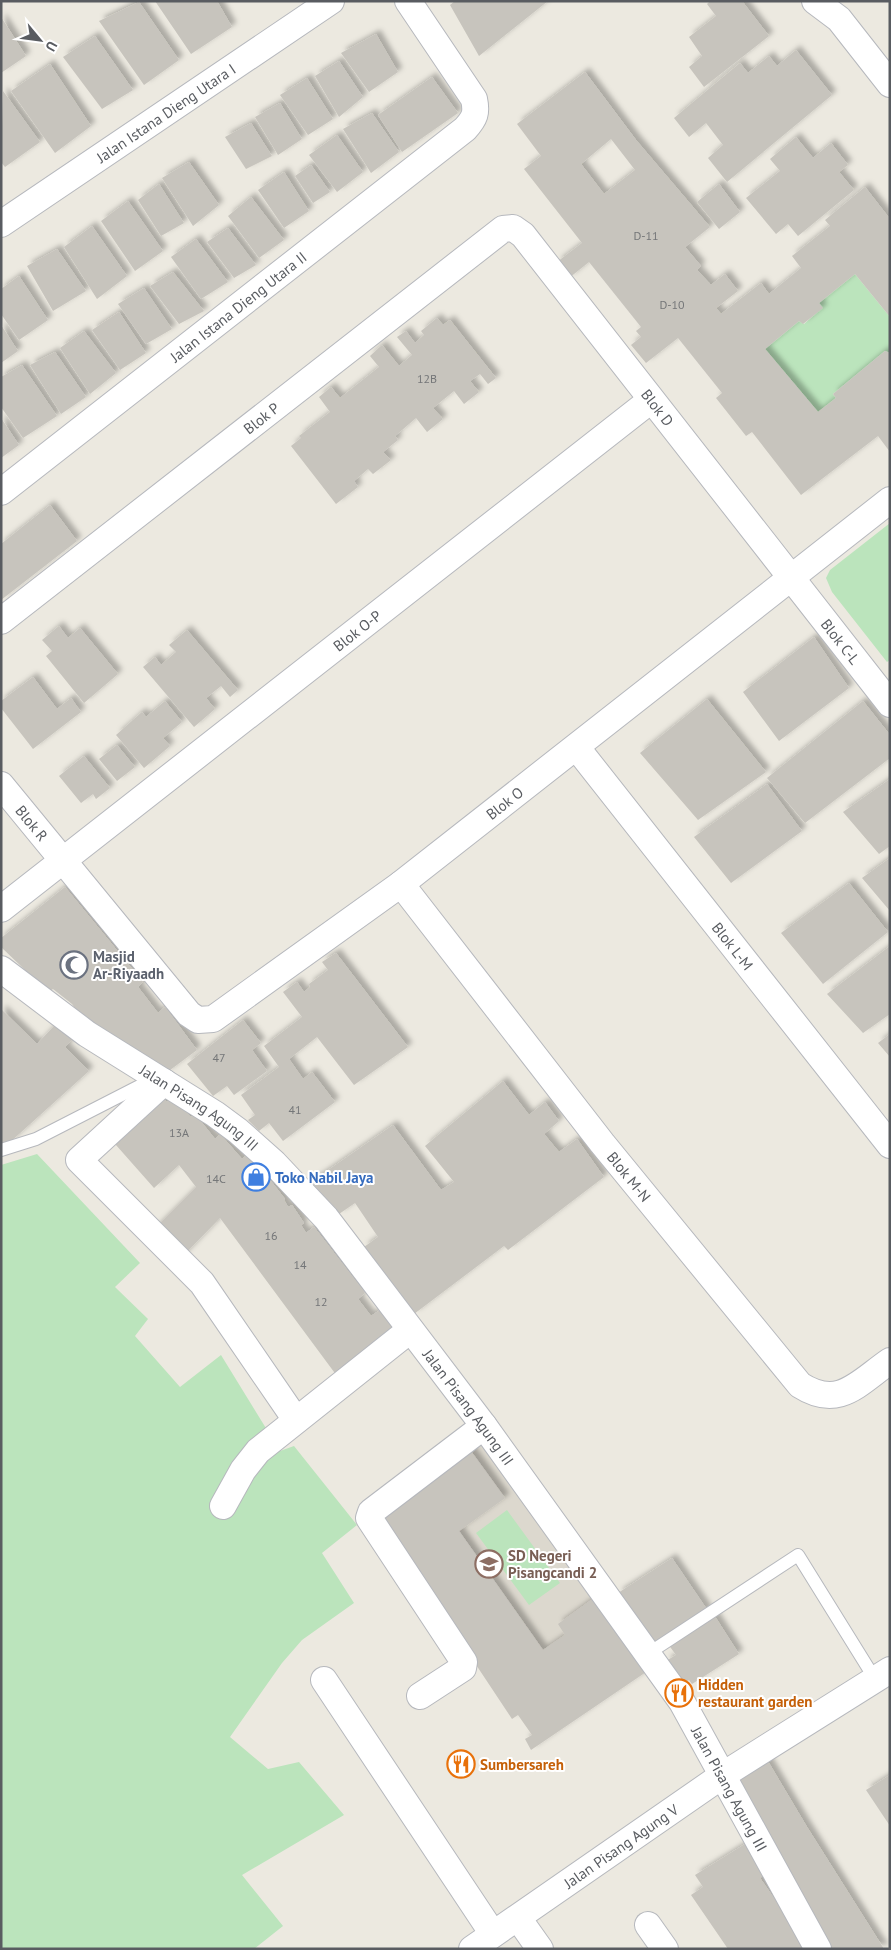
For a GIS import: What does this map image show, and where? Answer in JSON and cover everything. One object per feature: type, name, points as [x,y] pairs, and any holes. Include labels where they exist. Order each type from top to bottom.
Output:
[{"type":"street","name":"Jalan Istana Dieng Utara I","points":[[1,224],[331,1]]},
{"type":"street","name":"Jalan Istana Dieng Utara II","points":[[1,492],[458,135],[474,119],[477,111],[474,99],[408,1]]},
{"type":"street","points":[[815,1],[836,10],[890,84]]},
{"type":"street","name":"Blok P","points":[[1,620],[503,229],[512,228],[522,235]]},
{"type":"street","name":"Blok D","points":[[522,235],[790,579]]},
{"type":"street","name":"Blok O-P","points":[[1,909],[651,400]]},
{"type":"street","name":"Blok O","points":[[213,1019],[401,884],[577,748],[890,500]]},
{"type":"street","name":"Blok C-L","points":[[790,579],[890,704]]},
{"type":"street","name":"Blok L-M","points":[[577,748],[890,1145]]},
{"type":"street","name":"Blok R","points":[[1,785],[189,1014],[198,1020],[213,1019]]},
{"type":"street","name":"Blok M-N","points":[[401,884],[602,1142],[800,1385],[813,1393],[827,1396],[840,1395],[890,1361]]},
{"type":"street","name":"Jalan Pisang Agung III","points":[[1,968],[87,1034],[160,1079],[238,1131],[300,1189],[326,1218],[484,1426],[650,1653],[682,1702],[818,1949]]},
{"type":"street","points":[[160,1079],[80,1160],[202,1283],[296,1420]]},
{"type":"street","points":[[223,1506],[250,1460],[296,1420],[410,1330]]},
{"type":"street","points":[[420,1696],[463,1668],[464,1662],[369,1518],[371,1512],[484,1426]]},
{"type":"street","name":"Jalan Pisang Agung V","points":[[472,1949],[723,1775],[883,1674]]},
{"type":"street","points":[[324,1680],[493,1934]]},
{"type":"street","points":[[518,1918],[540,1949]]},
{"type":"street","points":[[648,1925],[665,1949]]},
{"type":"lane","points":[[1,1150],[36,1140],[160,1079]]},
{"type":"lane","points":[[650,1653],[798,1555],[883,1674]]},
{"type":"shaded area","name":"SD Negeri Pisangcandi 2","points":[[478,1439],[594,1598],[518,1715],[378,1517]]},
{"type":"green space","points":[[855,274],[890,317],[890,353],[885,351],[833,394],[836,398],[818,412],[765,349],[799,321],[804,324],[822,308],[819,303]]},
{"type":"green space","points":[[890,523],[890,660],[887,662],[832,592],[826,578],[830,570]]},
{"type":"green space","points":[[37,1154],[140,1263],[115,1287],[148,1319],[135,1336],[180,1387],[221,1355],[280,1451],[294,1446],[357,1525],[322,1553],[354,1603],[302,1640],[282,1663],[230,1737],[268,1769],[299,1762],[344,1815],[242,1875],[283,1926],[254,1949],[1,1949],[1,1165]]},
{"type":"green space","points":[[507,1510],[560,1583],[529,1605],[476,1533]]},
{"type":"building","points":[[155,1],[217,1],[232,27],[191,54]]},
{"type":"building","points":[[455,1],[548,1],[479,56],[450,5]]},
{"type":"building","points":[[710,1],[742,1],[769,36],[704,87],[689,67],[702,56],[689,37],[716,16],[707,4]]},
{"type":"building","points":[[139,2],[179,60],[144,85],[99,21]]},
{"type":"building","points":[[1,17],[26,56],[1,73]]},
{"type":"building","points":[[376,34],[398,72],[369,92],[341,53]]},
{"type":"building","points":[[95,36],[133,90],[102,109],[63,57]]},
{"type":"building","points":[[796,50],[832,95],[727,182],[708,158],[723,145],[706,123],[689,137],[674,118],[740,63],[748,73],[769,56],[777,66]]},
{"type":"building","points":[[339,61],[363,97],[339,117],[315,76]]},
{"type":"building","points":[[50,64],[91,126],[55,153],[11,91]]},
{"type":"building","points":[[585,72],[636,140],[710,227],[685,247],[701,266],[697,270],[711,285],[725,274],[738,291],[716,308],[721,314],[761,283],[769,294],[801,268],[792,256],[830,226],[825,220],[865,187],[890,219],[890,317],[855,274],[819,303],[823,308],[803,324],[799,321],[765,349],[818,412],[836,398],[833,394],[885,351],[890,353],[890,452],[878,436],[801,495],[752,432],[746,436],[716,398],[722,393],[678,338],[646,363],[631,345],[641,337],[636,331],[641,327],[589,262],[569,278],[557,262],[582,243],[524,169],[541,156],[517,124]],"holes":[[[611,139],[635,170],[604,194],[581,164]]]},
{"type":"building","points":[[432,77],[458,113],[402,152],[378,115]]},
{"type":"building","points":[[307,78],[333,119],[308,135],[280,95]]},
{"type":"building","points":[[3,91],[40,142],[5,167],[1,162]]},
{"type":"building","points":[[280,103],[302,139],[278,155],[255,117]]},
{"type":"building","points":[[372,113],[399,152],[371,173],[343,129]]},
{"type":"building","points":[[251,123],[272,156],[246,169],[225,137]]},
{"type":"building","points":[[337,135],[363,172],[337,192],[309,155]]},
{"type":"building","points":[[796,137],[813,158],[831,143],[848,165],[839,172],[854,190],[798,236],[788,224],[776,234],[746,198],[780,171],[770,159]]},
{"type":"building","points":[[189,162],[219,205],[193,226],[162,178]]},
{"type":"building","points":[[311,165],[330,192],[313,203],[295,176]]},
{"type":"building","points":[[284,172],[309,211],[284,228],[258,190]]},
{"type":"building","points":[[159,184],[184,223],[161,236],[138,200]]},
{"type":"building","points":[[719,184],[740,212],[719,229],[697,202]]},
{"type":"building","points":[[251,197],[284,240],[259,258],[228,216]]},
{"type":"building","points":[[128,201],[163,251],[135,271],[101,221]]},
{"type":"building","points":[[92,226],[127,276],[97,299],[64,247]]},
{"type":"building","points":[[228,228],[256,265],[234,278],[207,242]]},
{"type":"building","points":[[196,239],[228,282],[201,299],[171,257]]},
{"type":"building","points":[[57,249],[86,291],[53,311],[27,266]]},
{"type":"building","points":[[173,272],[204,311],[179,324],[150,286]]},
{"type":"building","points":[[19,276],[48,320],[19,340],[1,314],[1,289]]},
{"type":"building","points":[[144,288],[172,329],[146,344],[118,304]]},
{"type":"building","points":[[119,312],[146,353],[120,370],[92,330]]},
{"type":"building","points":[[437,318],[443,325],[450,320],[496,378],[488,384],[480,374],[470,381],[479,392],[464,404],[454,391],[433,408],[443,419],[427,432],[416,418],[395,436],[398,440],[383,452],[391,460],[373,474],[368,469],[354,481],[358,487],[336,504],[291,446],[301,438],[299,436],[330,412],[319,397],[331,387],[340,398],[379,367],[370,356],[382,345],[399,366],[412,355],[397,337],[406,331],[415,343],[424,335],[421,331]]},
{"type":"building","points":[[1,325],[18,351],[1,363]]},
{"type":"building","points":[[84,331],[116,373],[90,394],[60,348]]},
{"type":"building","points":[[55,352],[86,397],[61,414],[30,365]]},
{"type":"building","points":[[22,365],[57,416],[23,438],[1,407],[1,377]]},
{"type":"building","points":[[1,418],[19,445],[1,458]]},
{"type":"building","points":[[50,505],[77,541],[1,600],[1,544]]},
{"type":"building","points":[[59,626],[68,638],[80,628],[118,674],[84,703],[46,656],[52,651],[42,640]]},
{"type":"building","points":[[187,630],[238,690],[230,697],[221,686],[206,698],[215,709],[194,727],[143,667],[155,657],[161,665],[176,652],[169,645]]},
{"type":"building","points":[[814,637],[849,688],[779,741],[743,692]]},
{"type":"building","points":[[33,677],[57,709],[71,698],[81,712],[33,749],[1,708],[1,701]]},
{"type":"building","points":[[707,699],[766,772],[698,820],[640,753]]},
{"type":"building","points":[[165,701],[182,722],[163,738],[170,746],[144,768],[116,735],[142,712],[146,717]]},
{"type":"building","points":[[863,701],[890,735],[890,758],[805,823],[767,778]]},
{"type":"building","points":[[117,745],[135,767],[117,781],[99,759]]},
{"type":"building","points":[[84,756],[110,788],[96,799],[93,794],[81,803],[59,776]]},
{"type":"building","points":[[890,779],[890,846],[879,854],[843,812]]},
{"type":"building","points":[[767,784],[802,831],[731,883],[694,837]]},
{"type":"building","points":[[890,858],[890,911],[862,878]]},
{"type":"building","points":[[849,883],[888,932],[823,984],[781,933]]},
{"type":"building","name":"Masjid Ar-Riyaadh","points":[[65,887],[143,982],[138,987],[158,1013],[165,1007],[197,1050],[166,1073],[88,1026],[72,1004],[53,989],[48,992],[1,947],[1,938]]},
{"type":"building","points":[[890,946],[890,1014],[863,1033],[827,994]]},
{"type":"building","points":[[336,953],[408,1047],[354,1085],[317,1037],[289,1059],[303,1079],[312,1072],[335,1102],[283,1141],[269,1123],[259,1131],[248,1120],[255,1115],[241,1095],[279,1067],[264,1046],[302,1017],[283,992],[297,982],[304,992],[310,987],[309,984],[328,970],[322,962]]},
{"type":"building","points":[[1,1009],[37,1044],[54,1026],[73,1039],[65,1047],[89,1071],[9,1143],[1,1145]]},
{"type":"building","points":[[243,1020],[261,1043],[252,1050],[267,1071],[234,1095],[227,1086],[213,1096],[187,1064]]},
{"type":"building","points":[[890,1034],[890,1057],[878,1043]]},
{"type":"building","points":[[503,1081],[529,1115],[545,1102],[559,1121],[544,1134],[559,1152],[577,1139],[604,1177],[508,1250],[504,1246],[414,1314],[364,1247],[378,1237],[355,1203],[339,1214],[311,1182],[393,1125],[441,1190],[454,1182],[425,1146]]},
{"type":"building","points":[[158,1093],[167,1102],[171,1099],[191,1117],[195,1114],[215,1139],[220,1134],[242,1159],[249,1153],[285,1199],[288,1207],[292,1205],[304,1223],[301,1225],[306,1233],[314,1227],[365,1293],[358,1299],[371,1316],[380,1310],[395,1330],[337,1376],[220,1218],[181,1258],[154,1229],[196,1187],[179,1165],[154,1188],[108,1136]]},
{"type":"building","name":"SD Negeri Pisangcandi 2","points":[[468,1447],[505,1498],[459,1531],[543,1650],[565,1635],[558,1624],[594,1598],[649,1670],[531,1750],[525,1739],[532,1735],[518,1715],[512,1719],[378,1517]]},
{"type":"building","points":[[672,1558],[708,1611],[654,1647],[618,1593]]},
{"type":"building","points":[[714,1615],[739,1654],[692,1684],[689,1680],[682,1684],[666,1661],[676,1655],[668,1644]]},
{"type":"building","points":[[766,1758],[884,1949],[832,1949],[806,1907],[733,1778]]},
{"type":"building","points":[[890,1775],[890,1826],[866,1790]]},
{"type":"building","points":[[745,1844],[764,1875],[760,1878],[809,1949],[728,1949],[691,1895],[703,1887],[695,1875]]},
{"type":"place","name":"Masjid Ar-Riyaadh","points":[[74,965]]},
{"type":"place","name":"Toko Nabil Jaya","points":[[256,1177]]},
{"type":"place","name":"SD Negeri Pisangcandi 2","points":[[489,1564]]},
{"type":"place","name":"Hidden restaurant garden","points":[[679,1693]]},
{"type":"place","name":"Sumbersareh","points":[[461,1764]]}]
